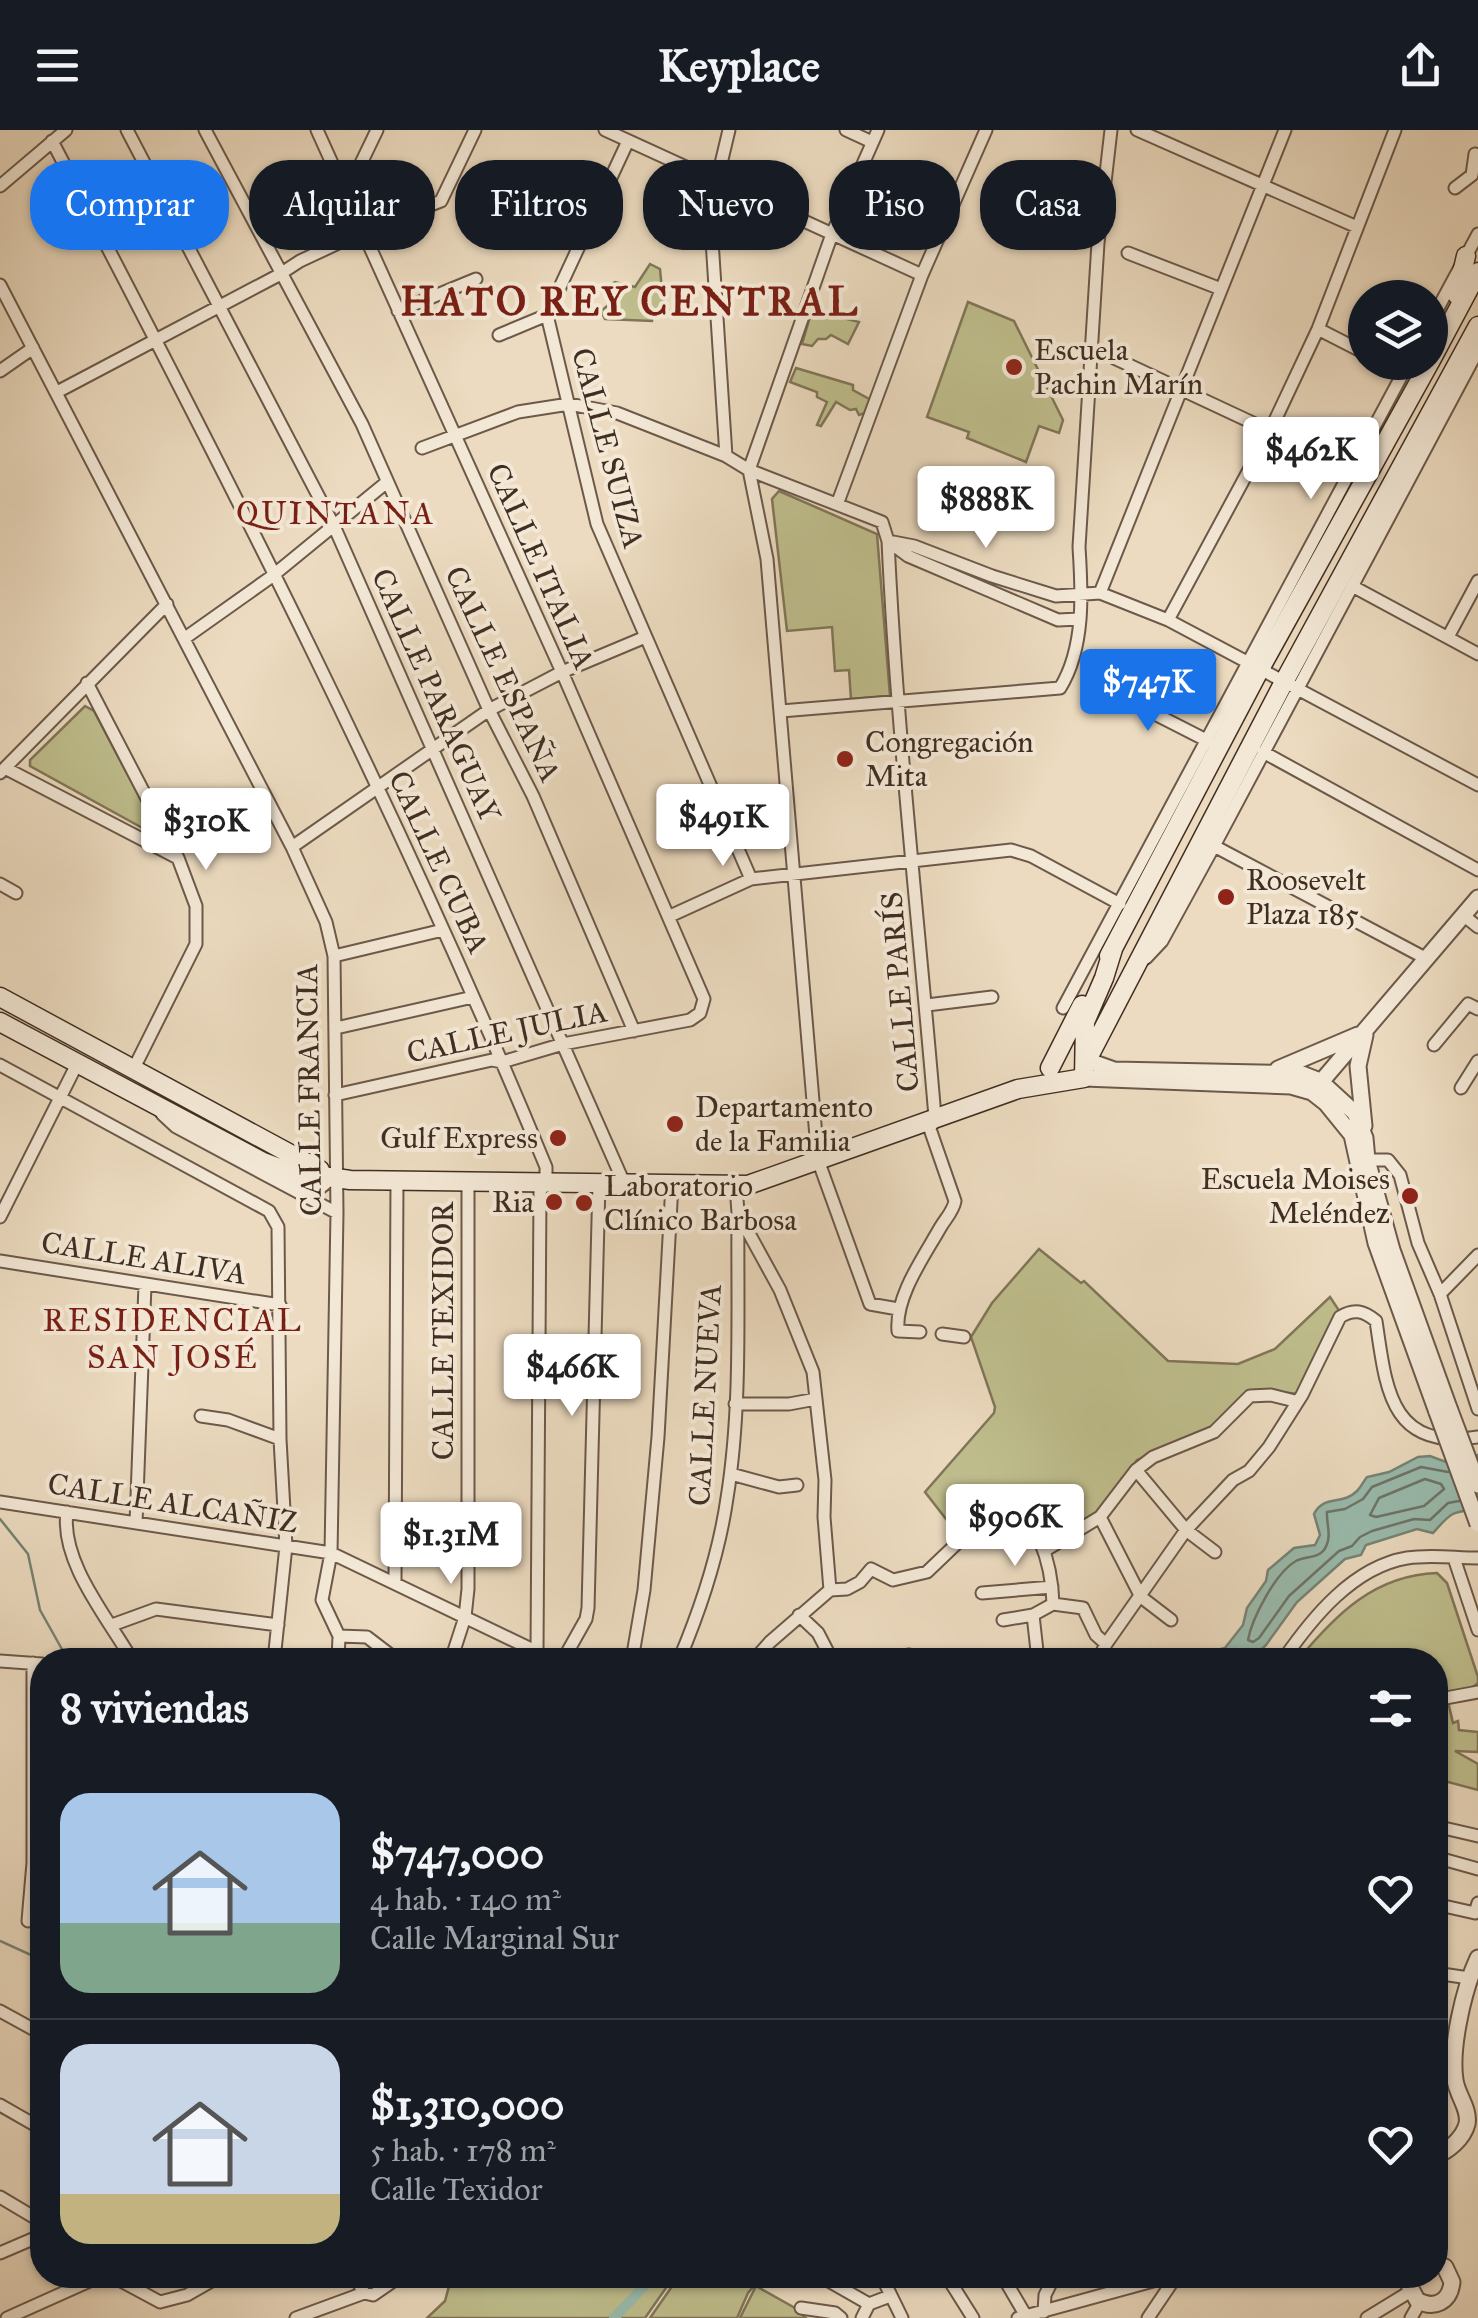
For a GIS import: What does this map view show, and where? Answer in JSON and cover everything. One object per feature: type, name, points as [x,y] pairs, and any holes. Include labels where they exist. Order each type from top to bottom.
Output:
[{"type":"main road","points":[[1448,302],[1466,256]]},
{"type":"main road","points":[[1448,314],[1478,272]]},
{"type":"main road","points":[[0,1022],[263,1162],[287,1171],[397,1180],[736,1185],[769,1179],[935,1117],[1086,1069],[1130,976],[1291,683],[1478,326]]},
{"type":"main road","points":[[1018,1089],[1050,1068],[1107,945],[1255,664],[1420,380]]},
{"type":"main road","points":[[1086,1069],[1085,1022],[1104,978],[1107,945]]},
{"type":"main road","points":[[0,997],[334,1177]]},
{"type":"main road","points":[[1050,1068],[1086,1069]]},
{"type":"street","points":[[0,186],[66,130]]},
{"type":"street","name":"CALLE PARAGUAY","points":[[127,130],[334,526],[624,1183]]},
{"type":"street","name":"CALLE ESPAÑA","points":[[206,130],[362,424],[489,710],[533,796],[634,1030]]},
{"type":"street","name":"CALLE ITALIA","points":[[317,130],[331,160]]},
{"type":"street","points":[[363,160],[377,130]]},
{"type":"street","points":[[435,204],[440,202],[475,130]]},
{"type":"street","points":[[605,130],[669,160]]},
{"type":"street","points":[[722,160],[729,130]]},
{"type":"street","points":[[846,130],[875,136],[864,160]]},
{"type":"street","points":[[838,502],[922,275],[986,130]]},
{"type":"street","points":[[781,711],[1060,688],[1074,651],[1082,595],[1079,548],[1098,243],[1111,130]]},
{"type":"street","points":[[1137,130],[1357,226]]},
{"type":"street","points":[[1100,593],[1285,130]]},
{"type":"street","points":[[1168,620],[1270,431],[1318,329],[1395,130]]},
{"type":"street","name":"CALLE CUBA","points":[[52,141],[276,573],[443,930],[546,1167],[546,1180],[540,1192],[535,1648]]},
{"type":"street","name":"CALLE SUIZA","points":[[628,141],[547,315],[596,524],[751,879]]},
{"type":"street","points":[[1455,188],[1475,176],[1475,154]]},
{"type":"street","points":[[1466,256],[1478,234]]},
{"type":"street","points":[[829,243],[750,470],[768,558],[818,1160],[870,1304],[898,1308],[898,1331],[920,1332]]},
{"type":"street","points":[[57,392],[326,250]]},
{"type":"street","name":"CALLE ITALIA","points":[[370,250],[704,995],[700,1013],[690,1020]]},
{"type":"street","points":[[713,250],[726,456]]},
{"type":"street","points":[[867,250],[922,275]]},
{"type":"street","points":[[1128,253],[1221,289]]},
{"type":"street","points":[[398,311],[476,279]]},
{"type":"street","name":"CALLE FRANCIA","points":[[0,285],[292,847],[326,922],[334,956],[336,1213],[330,1553],[322,1600],[339,1636]]},
{"type":"street","points":[[500,336],[547,315]]},
{"type":"street","points":[[1318,329],[1348,344]]},
{"type":"street","points":[[0,371],[33,348]]},
{"type":"street","points":[[1130,976],[1162,941],[1264,752],[1291,683],[1352,586],[1478,350]]},
{"type":"street","points":[[1114,358],[1270,431]]},
{"type":"street","points":[[1063,1008],[1107,945],[1120,904],[1208,741],[1255,664],[1400,380]]},
{"type":"street","points":[[422,448],[518,412],[569,404],[617,413],[882,522],[888,542],[908,556],[1058,620],[1078,619]]},
{"type":"street","points":[[185,638],[276,573],[387,482]]},
{"type":"street","points":[[888,542],[914,546],[1056,596],[1100,593],[1168,620],[1478,785]]},
{"type":"street","name":"CALLE PARÍS","points":[[888,542],[896,703],[935,1117],[930,1129],[953,1190],[953,1209],[898,1308]]},
{"type":"street","points":[[1448,637],[1478,581]]},
{"type":"street","points":[[1352,586],[1478,654]]},
{"type":"street","points":[[167,604],[2,770],[178,858]]},
{"type":"street","points":[[292,847],[489,710],[562,672],[644,638]]},
{"type":"street","points":[[88,682],[178,858],[196,906],[196,944],[133,1070]]},
{"type":"street","points":[[1106,690],[1208,741]]},
{"type":"street","points":[[1264,752],[1478,870]]},
{"type":"street","points":[[1214,846],[1427,960]]},
{"type":"street","points":[[670,916],[751,879],[1012,850],[1031,856],[1120,904]]},
{"type":"street","points":[[0,884],[16,893]]},
{"type":"street","points":[[1316,1086],[1478,898]]},
{"type":"street","points":[[1463,914],[1478,927]]},
{"type":"street","points":[[334,956],[443,930]]},
{"type":"street","points":[[336,1028],[473,997]]},
{"type":"street","points":[[927,1006],[992,997]]},
{"type":"street","points":[[1434,1045],[1468,1004],[1478,1009]]},
{"type":"street","name":"CALLE JULIA","points":[[336,1095],[690,1020]]},
{"type":"street","points":[[1268,1072],[1310,1058],[1366,1031]]},
{"type":"street","points":[[1363,1161],[1365,1138],[1358,1066],[1366,1031]]},
{"type":"street","points":[[1461,1088],[1478,1061]]},
{"type":"street","points":[[0,1217],[77,1064]]},
{"type":"street","points":[[0,1065],[269,1212],[278,1227],[280,1439],[286,1546],[275,1648]]},
{"type":"street","points":[[1086,1069],[1302,1074],[1355,1113],[1365,1138]]},
{"type":"street","points":[[1086,1069],[1316,1086],[1352,1135],[1363,1161],[1478,1524]]},
{"type":"street","points":[[147,1102],[176,1127],[336,1213]]},
{"type":"street","points":[[1363,1161],[1384,1159],[1395,1165],[1418,1242],[1440,1294],[1478,1409]]},
{"type":"street","points":[[281,1183],[320,1188],[334,1177]]},
{"type":"street","name":"CALLE TEXIDOR","points":[[454,1648],[465,1617],[468,1589],[468,1179]]},
{"type":"street","points":[[394,1583],[397,1180]]},
{"type":"street","points":[[570,1648],[588,1608],[599,1182]]},
{"type":"street","points":[[634,1648],[644,1590],[658,1437],[672,1184]]},
{"type":"street","name":"CALLE NUEVA","points":[[683,1648],[718,1547],[730,1474],[736,1404],[736,1185]]},
{"type":"street","points":[[738,1213],[780,1290],[813,1372],[825,1480],[830,1590]]},
{"type":"street","points":[[1440,1294],[1478,1255]]},
{"type":"street","name":"CALLE ALIVA","points":[[0,1262],[280,1304]]},
{"type":"street","points":[[136,1523],[145,1285]]},
{"type":"street","points":[[1104,1648],[1186,1530],[1233,1480],[1250,1471],[1269,1447],[1302,1395],[1340,1317],[1349,1312],[1365,1312],[1376,1320],[1389,1393],[1402,1420],[1436,1436],[1478,1437]]},
{"type":"street","points":[[942,1334],[964,1337]]},
{"type":"street","points":[[1044,1551],[1100,1518],[1136,1470],[1153,1457],[1214,1432],[1250,1396],[1271,1394],[1296,1401]]},
{"type":"street","points":[[736,1404],[790,1404],[816,1399]]},
{"type":"street","points":[[1443,1410],[1478,1485]]},
{"type":"street","points":[[201,1416],[228,1420],[280,1439]]},
{"type":"street","points":[[1136,1470],[1186,1530],[1216,1552]]},
{"type":"street","points":[[730,1474],[779,1486],[797,1486]]},
{"type":"street","name":"CALLE ALCAÑIZ","points":[[0,1502],[330,1553],[521,1648]]},
{"type":"street","points":[[767,1648],[830,1590],[847,1589],[871,1569],[892,1580],[927,1572],[994,1507],[1024,1515],[1051,1568],[1053,1604]]},
{"type":"street","points":[[67,1512],[64,1530],[73,1561],[125,1648]]},
{"type":"street","points":[[1100,1518],[1141,1596],[1171,1620]]},
{"type":"street","points":[[1291,1648],[1332,1600],[1375,1570],[1406,1558],[1478,1558]]},
{"type":"street","points":[[1454,1558],[1478,1630]]},
{"type":"street","points":[[982,1593],[1052,1587]]},
{"type":"street","points":[[1004,1620],[1033,1615],[1053,1604],[1082,1608],[1096,1635],[1106,1644]]},
{"type":"street","points":[[112,1625],[156,1609],[278,1625]]},
{"type":"street","points":[[1033,1615],[1037,1648]]},
{"type":"street","points":[[800,1616],[818,1633],[826,1648]]},
{"type":"street","points":[[338,1648],[339,1636],[367,1637],[381,1648]]},
{"type":"street","points":[[0,1661],[30,1663]]},
{"type":"street","points":[[1448,1698],[1478,1692]]},
{"type":"street","points":[[1448,1829],[1478,1836]]},
{"type":"street","points":[[1448,1860],[1478,1869]]},
{"type":"street","points":[[28,1922],[30,1899]]},
{"type":"street","points":[[1448,1905],[1476,1908]]},
{"type":"street","points":[[1448,2147],[1459,2140],[1466,2126],[1467,2113],[1455,2082],[1454,2062],[1468,1978],[1478,1958]]},
{"type":"street","points":[[1448,1976],[1468,1978]]},
{"type":"street","points":[[0,2011],[30,2027]]},
{"type":"street","points":[[0,2105],[30,2122]]},
{"type":"street","points":[[0,2197],[30,2215]]},
{"type":"street","points":[[0,2253],[30,2240]]},
{"type":"street","points":[[1414,2289],[1440,2311],[1452,2282],[1448,2273]]},
{"type":"street","points":[[7,2318],[77,2288]]},
{"type":"street","points":[[133,2288],[160,2302],[199,2288]]},
{"type":"street","points":[[361,2288],[364,2293]]},
{"type":"street","points":[[296,2318],[364,2293],[373,2295],[383,2288]]},
{"type":"street","points":[[841,2288],[870,2304]]},
{"type":"street","points":[[886,2288],[902,2318]]},
{"type":"street","points":[[954,2288],[973,2318]]},
{"type":"street","points":[[1011,2288],[1031,2316]]},
{"type":"street","points":[[1031,2316],[1048,2288]]},
{"type":"street","points":[[1031,2316],[1120,2288]]},
{"type":"street","points":[[1148,2318],[1168,2288]]},
{"type":"street","points":[[1367,2318],[1414,2289]]},
{"type":"street","points":[[1411,2318],[1414,2289]]},
{"type":"street","points":[[862,2318],[870,2304],[890,2296]]},
{"type":"street","points":[[801,2308],[834,2313],[841,2318]]},
{"type":"shaded area","points":[[650,264],[660,269],[663,301],[669,311],[653,314],[652,321],[605,319],[601,311],[612,302],[610,285],[615,282],[635,287]]},
{"type":"shaded area","points":[[968,302],[1014,321],[1063,420],[1059,433],[1039,426],[1026,462],[967,438],[969,432],[927,417]]},
{"type":"shaded area","points":[[812,310],[859,322],[848,344],[831,335],[818,339],[812,346],[802,344]]},
{"type":"shaded area","points":[[796,368],[853,385],[853,390],[871,400],[865,413],[859,415],[856,409],[836,402],[821,426],[817,425],[827,402],[817,397],[817,392],[790,382]]},
{"type":"shaded area","points":[[779,491],[877,534],[890,696],[851,699],[849,670],[835,671],[832,627],[787,631],[772,499]]},
{"type":"shaded area","points":[[85,706],[94,711],[157,836],[30,766],[30,760]]},
{"type":"shaded area","points":[[1039,1249],[1081,1283],[1084,1281],[1168,1361],[1238,1364],[1275,1349],[1330,1297],[1340,1312],[1298,1394],[1260,1390],[1215,1429],[1137,1460],[1101,1515],[1045,1547],[1025,1513],[998,1502],[960,1537],[925,1492],[994,1413],[971,1337],[992,1303]]},
{"type":"shaded area","points":[[1437,1573],[1447,1583],[1478,1677],[1478,1683],[1468,1691],[1448,1694],[1448,1648],[1309,1648],[1358,1600],[1415,1575]]},
{"type":"shaded area","points":[[1448,1702],[1453,1723],[1458,1721],[1459,1730],[1478,1732],[1478,1752],[1455,1751],[1478,1764],[1478,1790],[1448,1782]]},
{"type":"shaded area","points":[[448,2288],[666,2288],[645,2318],[427,2318],[445,2301]]},
{"type":"shaded area","points":[[671,2288],[752,2288],[737,2318],[650,2318]]},
{"type":"shaded area","points":[[755,2288],[760,2288],[806,2318],[740,2318]]},
{"type":"water","points":[[1478,1455],[1478,1509],[1452,1515],[1433,1533],[1417,1529],[1366,1545],[1361,1555],[1345,1559],[1297,1602],[1263,1648],[1225,1648],[1243,1625],[1247,1608],[1266,1581],[1268,1570],[1294,1548],[1315,1545],[1320,1535],[1314,1514],[1318,1508],[1351,1495],[1367,1477],[1389,1472],[1418,1457],[1430,1456],[1446,1462]]},
{"type":"waterway","points":[[0,1519],[28,1554],[40,1610],[61,1648]]},
{"type":"waterway","points":[[0,1941],[30,1955]]},
{"type":"waterway","points":[[614,2318],[643,2288]]},
{"type":"place","name":"Escuela Pachin Marín","points":[[1014,367]]},
{"type":"place","name":"Congregación Mita","points":[[845,759]]},
{"type":"place","name":"Roosevelt Plaza 185","points":[[1226,897]]},
{"type":"place","name":"Departamento de la Familia","points":[[675,1124]]},
{"type":"place","name":"Gulf Express","points":[[558,1138]]},
{"type":"place","name":"Escuela Moises Meléndez","points":[[1410,1196]]},
{"type":"place","name":"Ria","points":[[554,1202]]},
{"type":"place","name":"Laboratorio Clínico Barbosa","points":[[584,1203]]},
{"type":"district","name":"HATO REY CENTRAL","points":[[630,301]]},
{"type":"district","name":"QUINTANA","points":[[336,513]]},
{"type":"district","name":"RESIDENCIAL SAN JOSÉ","points":[[173,1338]]}]
